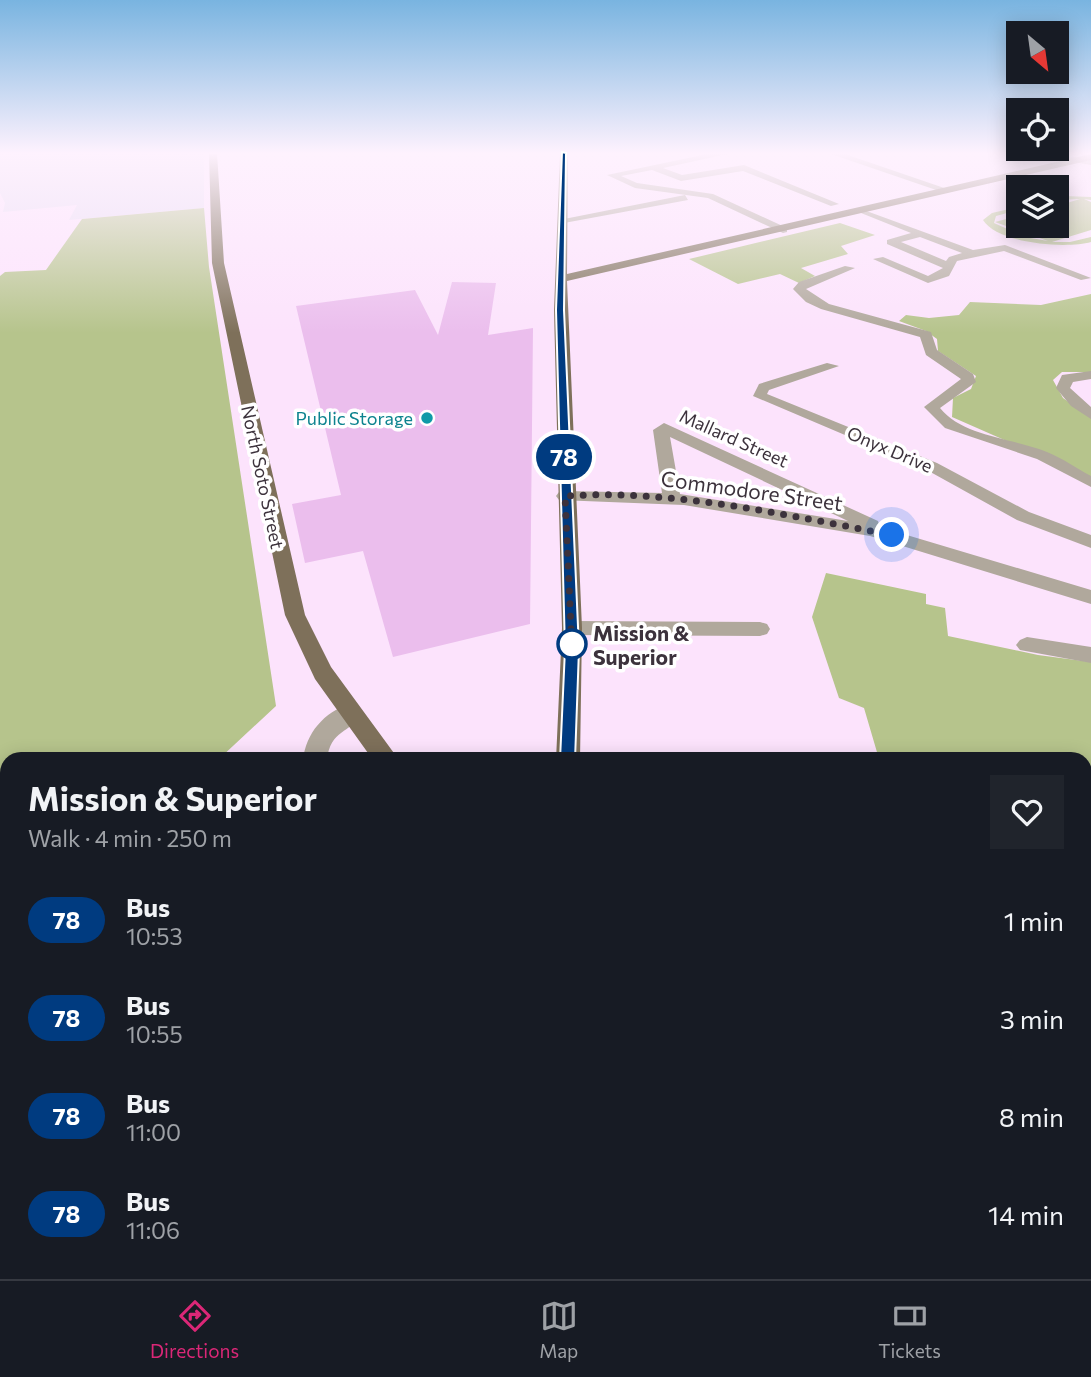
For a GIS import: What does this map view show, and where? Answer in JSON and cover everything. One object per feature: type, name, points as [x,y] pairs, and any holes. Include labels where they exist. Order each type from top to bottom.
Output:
[{"type":"main road","name":"North Soto Street","points":[[216,213],[218,262],[282,568],[304,642],[332,690],[380,752]]},
{"type":"main road","points":[[564,213],[560,310],[572,628],[568,752]]},
{"type":"main road","points":[[562,279],[857,213]]},
{"type":"street","points":[[564,220],[603,213]]},
{"type":"street","points":[[744,213],[783,230]]},
{"type":"street","points":[[868,213],[971,253]]},
{"type":"street","points":[[922,233],[891,242],[948,266]]},
{"type":"street","points":[[879,259],[928,280],[945,274],[953,259],[971,253],[1005,248],[1086,278]]},
{"type":"street","points":[[849,268],[803,284],[799,289],[827,306],[903,325],[926,335],[930,341],[931,352],[968,377],[969,382],[935,402],[931,407],[934,414],[955,426],[1046,457],[1091,482]]},
{"type":"street","name":"Onyx Drive","points":[[832,366],[764,387],[760,396],[930,466],[1023,516],[1091,542]]},
{"type":"street","points":[[1091,375],[1067,378],[1063,388],[1076,403],[1091,414]]},
{"type":"street","name":"Mallard Street","points":[[672,499],[661,430],[664,428],[892,535]]},
{"type":"street","name":"Commodore Street","points":[[565,496],[598,494],[748,508],[892,535],[1091,597]]},
{"type":"street","points":[[572,628],[760,629]]},
{"type":"street","points":[[1027,645],[1091,655]]},
{"type":"street","points":[[317,752],[328,726],[350,713]]},
{"type":"shaded area","points":[[73,213],[151,213],[69,220]]},
{"type":"green space","points":[[152,213],[204,213],[209,267],[276,706],[227,752],[0,752],[0,276],[5,272],[46,270],[82,219]]},
{"type":"green space","points":[[992,213],[1006,213],[996,216],[994,223],[1006,228],[1006,236],[983,220]]},
{"type":"green space","points":[[1069,213],[1091,213],[1091,230],[1069,237]]},
{"type":"green space","points":[[1006,219],[1006,226],[995,222]]},
{"type":"green space","points":[[840,223],[875,235],[841,246],[848,254],[801,268],[815,276],[799,283],[780,274],[738,284],[689,259]]},
{"type":"green space","points":[[1091,237],[1091,242],[1066,245],[1033,243],[1014,238],[1048,241],[1040,238],[1065,238],[1052,242],[1070,242]]},
{"type":"green space","points":[[1091,294],[1091,372],[1062,372],[1053,380],[1063,398],[1091,418],[1091,478],[952,417],[953,398],[971,389],[976,376],[938,351],[937,339],[926,331],[899,321],[906,315],[929,318],[959,315],[970,302],[1041,305]]},
{"type":"green space","points":[[826,573],[926,594],[926,604],[945,608],[948,636],[1038,655],[1091,662],[1091,752],[877,752],[864,708],[839,698],[812,617]]},
{"type":"building","name":"Public Storage","points":[[452,282],[496,283],[488,335],[533,328],[530,624],[393,657],[363,551],[305,563],[292,504],[341,495],[296,306],[415,290],[438,335]]},
{"type":"bus line","name":"78","points":[[564,213],[560,310],[572,628],[568,752]]},
{"type":"place","name":"Public Storage","points":[[427,418]]},
{"type":"place","name":"Mission & Superior","points":[[572,644]]},
{"type":"route","points":[[572,644],[572,649],[565,496],[598,494],[748,508],[892,535]]}]
